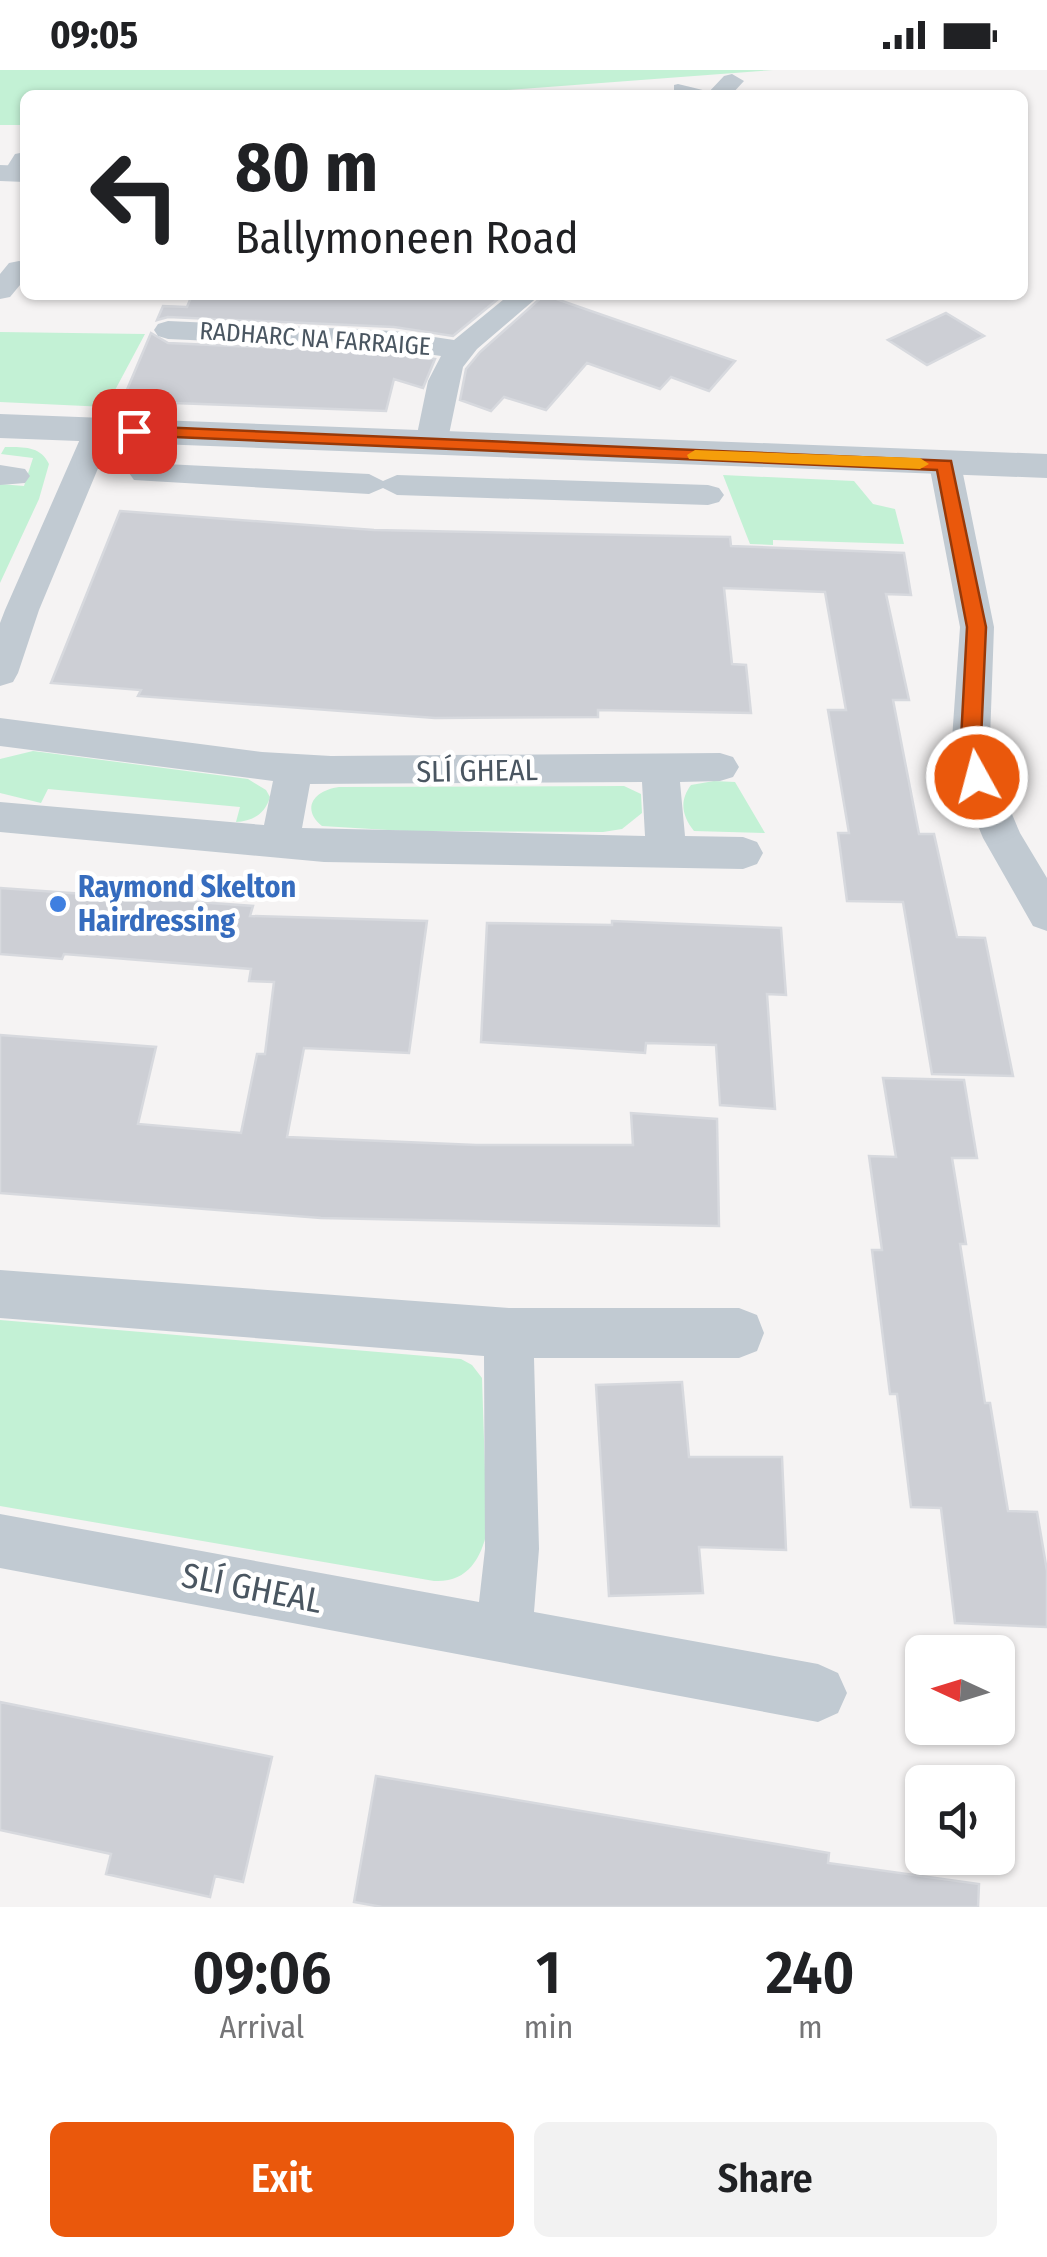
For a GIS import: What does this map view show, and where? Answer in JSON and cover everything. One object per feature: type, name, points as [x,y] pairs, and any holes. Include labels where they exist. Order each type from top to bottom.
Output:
[{"type":"street","points":[[0,291],[15,269]]},
{"type":"street","name":"RADHARC NA FARRAIGE","points":[[431,444],[443,379],[462,350],[520,300]]},
{"type":"street","name":"RADHARC NA FARRAIGE","points":[[168,330],[394,340],[462,350]]},
{"type":"street","points":[[0,426],[1047,466]]},
{"type":"street","points":[[0,672],[22,610],[99,430]]},
{"type":"street","points":[[302,481],[311,439]]},
{"type":"street","points":[[558,489],[561,450]]},
{"type":"street","points":[[945,464],[976,627],[971,740],[977,777],[1003,838],[1047,914]]},
{"type":"street","points":[[146,473],[708,494]]},
{"type":"street","name":"SLÍ GHEAL","points":[[0,732],[294,769],[439,772],[720,767]]},
{"type":"street","points":[[660,768],[666,852]]},
{"type":"street","points":[[280,843],[294,769]]},
{"type":"street","points":[[0,817],[280,843],[481,851],[743,853]]},
{"type":"street","points":[[0,1294],[509,1333],[738,1333]]},
{"type":"street","points":[[504,1635],[512,1549],[509,1333]]},
{"type":"street","name":"SLÍ GHEAL","points":[[0,1540],[818,1693]]},
{"type":"lane","points":[[678,88],[686,90]]},
{"type":"green space","points":[[0,70],[773,70],[507,90],[20,90],[20,125],[0,125]]},
{"type":"green space","points":[[0,332],[145,334],[106,407],[0,402]]},
{"type":"green space","points":[[5,447],[36,451],[49,464],[39,499],[0,583],[0,484],[24,486],[33,458],[1,454]]},
{"type":"green space","points":[[723,475],[854,481],[873,504],[895,509],[904,544],[773,540],[773,545],[750,544]]},
{"type":"green space","points":[[33,751],[248,779],[270,797],[258,816],[236,822],[240,807],[48,789],[41,803],[0,793],[0,759]]},
{"type":"green space","points":[[735,782],[765,833],[694,831],[685,814],[685,797],[691,785]]},
{"type":"green space","points":[[624,786],[641,794],[642,813],[622,829],[603,832],[405,831],[322,826],[311,807],[317,796],[339,787]]},
{"type":"green space","points":[[0,1320],[461,1359],[482,1378],[487,1531],[481,1551],[464,1573],[446,1581],[434,1581],[0,1506]]},
{"type":"building","points":[[190,300],[497,300],[453,336],[394,327],[168,317],[157,320],[163,306],[187,307]]},
{"type":"building","points":[[538,300],[558,300],[735,361],[709,391],[671,377],[660,389],[587,363],[546,410],[504,397],[491,411],[460,400],[466,369]]},
{"type":"building","points":[[946,313],[984,336],[927,365],[888,340]]},
{"type":"building","points":[[151,333],[168,343],[394,353],[435,359],[423,388],[394,379],[386,411],[147,402],[151,393],[126,392]]},
{"type":"building","points":[[120,511],[374,530],[730,537],[731,546],[904,553],[911,595],[886,594],[909,700],[893,700],[919,834],[934,834],[957,937],[985,938],[1013,1076],[932,1074],[903,902],[847,901],[838,833],[849,833],[828,710],[846,710],[825,592],[724,588],[732,664],[746,665],[751,713],[598,710],[598,717],[435,718],[138,696],[141,690],[51,683]]},
{"type":"building","points":[[0,888],[253,906],[250,916],[427,921],[409,1053],[304,1048],[287,1137],[476,1145],[633,1145],[631,1113],[717,1119],[719,1226],[321,1218],[0,1193],[0,1035],[156,1047],[138,1124],[241,1133],[257,1054],[265,1054],[274,982],[249,981],[251,969],[64,954],[62,959],[0,954]]},
{"type":"building","points":[[612,921],[781,928],[786,995],[767,994],[775,1109],[720,1105],[716,1045],[646,1043],[645,1053],[481,1042],[487,923],[612,925]]},
{"type":"building","points":[[883,1078],[964,1080],[977,1158],[952,1158],[966,1244],[960,1244],[985,1403],[990,1403],[1008,1511],[1037,1512],[1047,1571],[1047,1627],[955,1623],[941,1508],[911,1507],[897,1394],[890,1394],[872,1250],[882,1250],[869,1156],[896,1157]]},
{"type":"building","points":[[682,1382],[689,1457],[782,1457],[786,1550],[699,1547],[703,1593],[609,1596],[596,1385]]},
{"type":"building","points":[[0,1702],[272,1757],[243,1882],[215,1876],[210,1897],[106,1874],[111,1854],[0,1830]]},
{"type":"building","points":[[376,1776],[829,1853],[828,1863],[979,1884],[978,1907],[382,1907],[354,1902]]},
{"type":"slow traffic","points":[[695,455],[920,464]]},
{"type":"place","name":"Raymond Skelton Hairdressing","points":[[58,904]]},
{"type":"route","points":[[134,431],[945,464],[976,627],[971,740],[977,777]]}]
